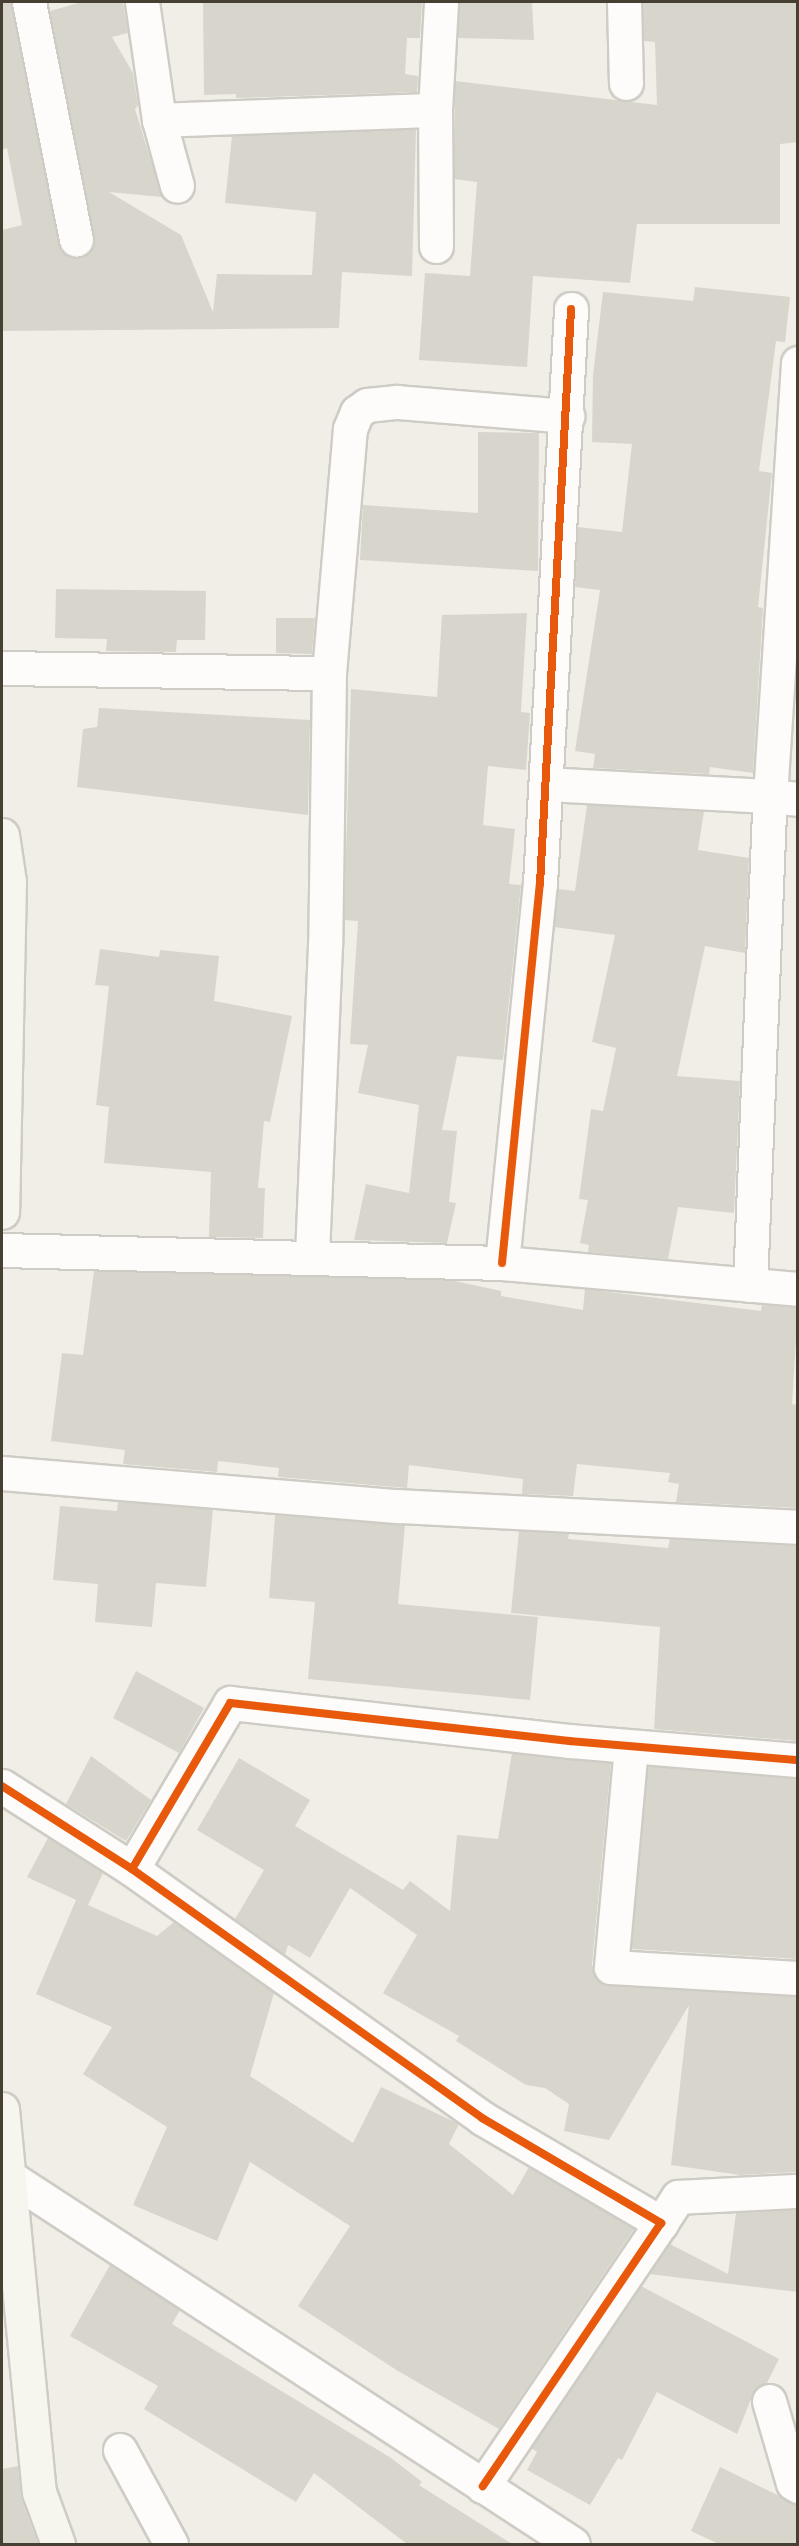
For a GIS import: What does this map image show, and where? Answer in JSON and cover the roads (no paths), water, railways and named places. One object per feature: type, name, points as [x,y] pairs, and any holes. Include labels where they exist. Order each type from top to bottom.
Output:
[{"type":"street","points":[[29,2],[76,239]]},
{"type":"street","points":[[142,2],[159,120],[177,186]]},
{"type":"street","points":[[436,246],[435,110],[441,2]]},
{"type":"street","points":[[624,2],[626,82]]},
{"type":"street","points":[[159,120],[435,110]]},
{"type":"street","points":[[502,1263],[540,884],[571,309]]},
{"type":"street","points":[[750,1285],[784,797],[798,363]]},
{"type":"street","points":[[312,1258],[325,945],[329,673],[350,429],[357,412],[367,405],[396,402],[567,416]]},
{"type":"street","points":[[2,668],[329,673]]},
{"type":"street","points":[[546,784],[784,797]]},
{"type":"street","points":[[2,848],[9,882],[2,1212]]},
{"type":"street","points":[[2,1250],[502,1263],[798,1289]]},
{"type":"street","points":[[2,1473],[398,1506],[798,1527]]},
{"type":"street","points":[[132,1869],[230,1703],[631,1747],[798,1760]]},
{"type":"street","points":[[631,1747],[611,1968],[798,1978]]},
{"type":"street","points":[[2,1786],[132,1869],[482,2118],[661,2223]]},
{"type":"street","points":[[2,2109],[11,2311],[39,2492],[58,2544]]},
{"type":"street","points":[[5,2176],[573,2544]]},
{"type":"street","points":[[483,2487],[678,2198],[798,2191]]},
{"type":"street","points":[[769,2401],[794,2483],[798,2486]]},
{"type":"street","points":[[120,2450],[171,2544]]}]
